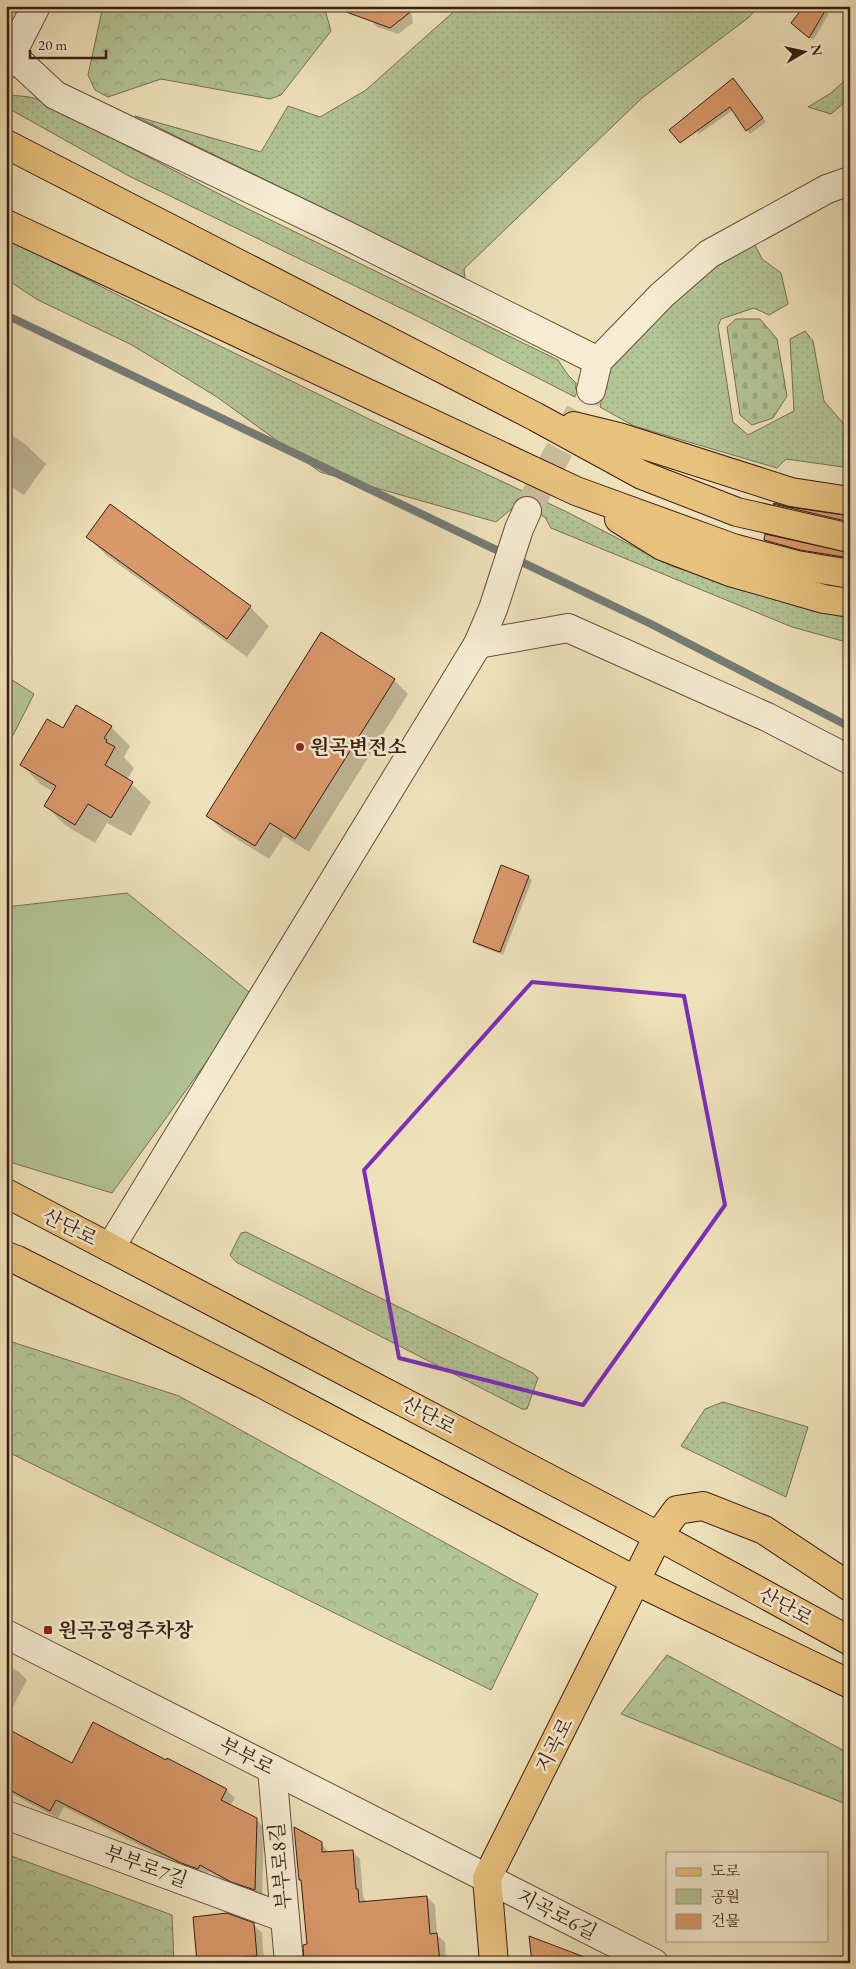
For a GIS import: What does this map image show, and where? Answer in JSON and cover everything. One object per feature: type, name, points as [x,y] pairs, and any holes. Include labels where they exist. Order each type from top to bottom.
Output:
[{"type":"main road","points":[[6,144],[536,417],[642,475],[736,512],[850,538]]},
{"type":"main road","points":[[6,224],[576,491],[733,548],[797,565],[850,574]]},
{"type":"main road","points":[[536,417],[619,437],[791,492],[850,501]]},
{"type":"main road","points":[[576,491],[662,546],[730,572],[824,599],[850,603]]},
{"type":"main road","name":"산단로","points":[[6,1194],[658,1536],[849,1640]]},
{"type":"main road","name":"산단로","points":[[6,1256],[257,1381],[636,1581],[843,1682]]},
{"type":"main road","name":"지곡로","points":[[487,1878],[658,1536],[677,1510],[703,1506],[764,1530],[850,1587]]},
{"type":"main road","points":[[487,1878],[494,1963]]},
{"type":"street","points":[[36,6],[9,60],[55,94],[344,234],[598,361]]},
{"type":"street","points":[[591,390],[598,361],[662,295],[709,254],[827,189],[850,181]]},
{"type":"street","points":[[110,1248],[478,644],[493,609],[523,520]]},
{"type":"street","points":[[478,644],[568,628],[767,717],[850,760]]},
{"type":"street","name":"부부로","points":[[6,1634],[487,1878]]},
{"type":"street","name":"부부로8길","points":[[272,1769],[289,1963]]},
{"type":"street","name":"부부로7길","points":[[6,1815],[285,1918]]},
{"type":"street","name":"지곡로6길","points":[[487,1878],[654,1963]]},
{"type":"highlighted area","points":[[532,982],[684,996],[725,1205],[583,1405],[399,1358],[364,1170]]},
{"type":"green space","points":[[103,6],[324,6],[331,31],[281,95],[270,99],[161,79],[108,97],[95,90],[88,75]]},
{"type":"green space","points":[[460,6],[759,6],[748,18],[642,98],[464,269],[465,278],[135,116],[261,152],[288,106],[320,117],[366,90]]},
{"type":"green space","points":[[850,76],[850,98],[831,114],[808,107],[831,93]]},
{"type":"green space","points":[[6,94],[31,97],[39,100],[246,208],[558,360],[576,383],[575,397],[419,317],[129,176],[6,107]]},
{"type":"green space","points":[[6,238],[167,320],[373,421],[567,512],[671,566],[850,619],[850,643],[792,627],[551,528],[545,517],[516,505],[496,522],[320,472],[217,397],[132,345],[38,300],[6,279]]},
{"type":"green space","points":[[754,243],[762,259],[781,273],[788,304],[769,315],[754,308],[721,319],[718,326],[733,422],[748,435],[794,411],[790,339],[805,331],[813,341],[824,401],[843,423],[850,425],[850,468],[786,459],[777,468],[634,426],[600,407],[608,369],[665,305],[725,255]]},
{"type":"green space","points":[[736,319],[760,319],[777,339],[787,396],[773,418],[752,425],[740,415],[727,327]]},
{"type":"green space","points":[[6,676],[34,694],[6,749]]},
{"type":"green space","points":[[127,893],[254,996],[112,1193],[6,1161],[6,907]]},
{"type":"green space","points":[[246,1232],[533,1373],[538,1378],[527,1409],[522,1409],[236,1262],[230,1255],[241,1233]]},
{"type":"green space","points":[[6,1340],[179,1396],[538,1594],[491,1690],[6,1451]]},
{"type":"green space","points":[[723,1402],[808,1427],[786,1497],[681,1446],[705,1409]]},
{"type":"green space","points":[[667,1655],[850,1754],[850,1797],[846,1804],[621,1714]]},
{"type":"green space","points":[[6,1854],[172,1915],[174,1963],[6,1963]]},
{"type":"building","points":[[338,6],[418,6],[390,28],[338,9]]},
{"type":"building","points":[[804,6],[828,6],[809,38],[791,23]]},
{"type":"building","points":[[733,78],[763,118],[746,131],[730,107],[680,143],[669,130]]},
{"type":"building","points":[[110,504],[251,606],[227,639],[86,537]]},
{"type":"building","points":[[773,504],[850,516],[850,522]]},
{"type":"building","points":[[765,534],[850,553],[850,558],[800,550],[764,540]]},
{"type":"building","name":"원곡변전소","points":[[321,632],[395,679],[295,839],[270,823],[255,846],[206,816]]},
{"type":"building","points":[[76,705],[112,726],[104,738],[107,740],[106,742],[115,747],[105,765],[133,782],[111,818],[88,804],[75,825],[44,806],[56,786],[20,765],[47,719],[63,728]]},
{"type":"building","points":[[501,865],[529,876],[500,952],[473,942]]},
{"type":"building","points":[[93,1722],[227,1789],[221,1800],[257,1818],[255,1890],[231,1882],[200,1865],[198,1869],[181,1863],[56,1800],[50,1811],[6,1788],[6,1728],[72,1763]]},
{"type":"building","points":[[294,1827],[322,1842],[322,1852],[353,1850],[359,1902],[427,1896],[430,1934],[437,1933],[440,1963],[304,1963],[303,1945],[307,1944]]},
{"type":"building","points":[[227,1913],[254,1923],[257,1956],[197,1962],[193,1917]]},
{"type":"building","points":[[529,1936],[595,1961],[595,1963],[532,1963]]},
{"type":"waterway","points":[[6,315],[651,624],[850,727]]},
{"type":"tunnel","points":[[527,511],[591,390]]},
{"type":"place","name":"원곡변전소","points":[[300,747]]},
{"type":"place","name":"원곡공영주차장","points":[[48,1630]]}]
